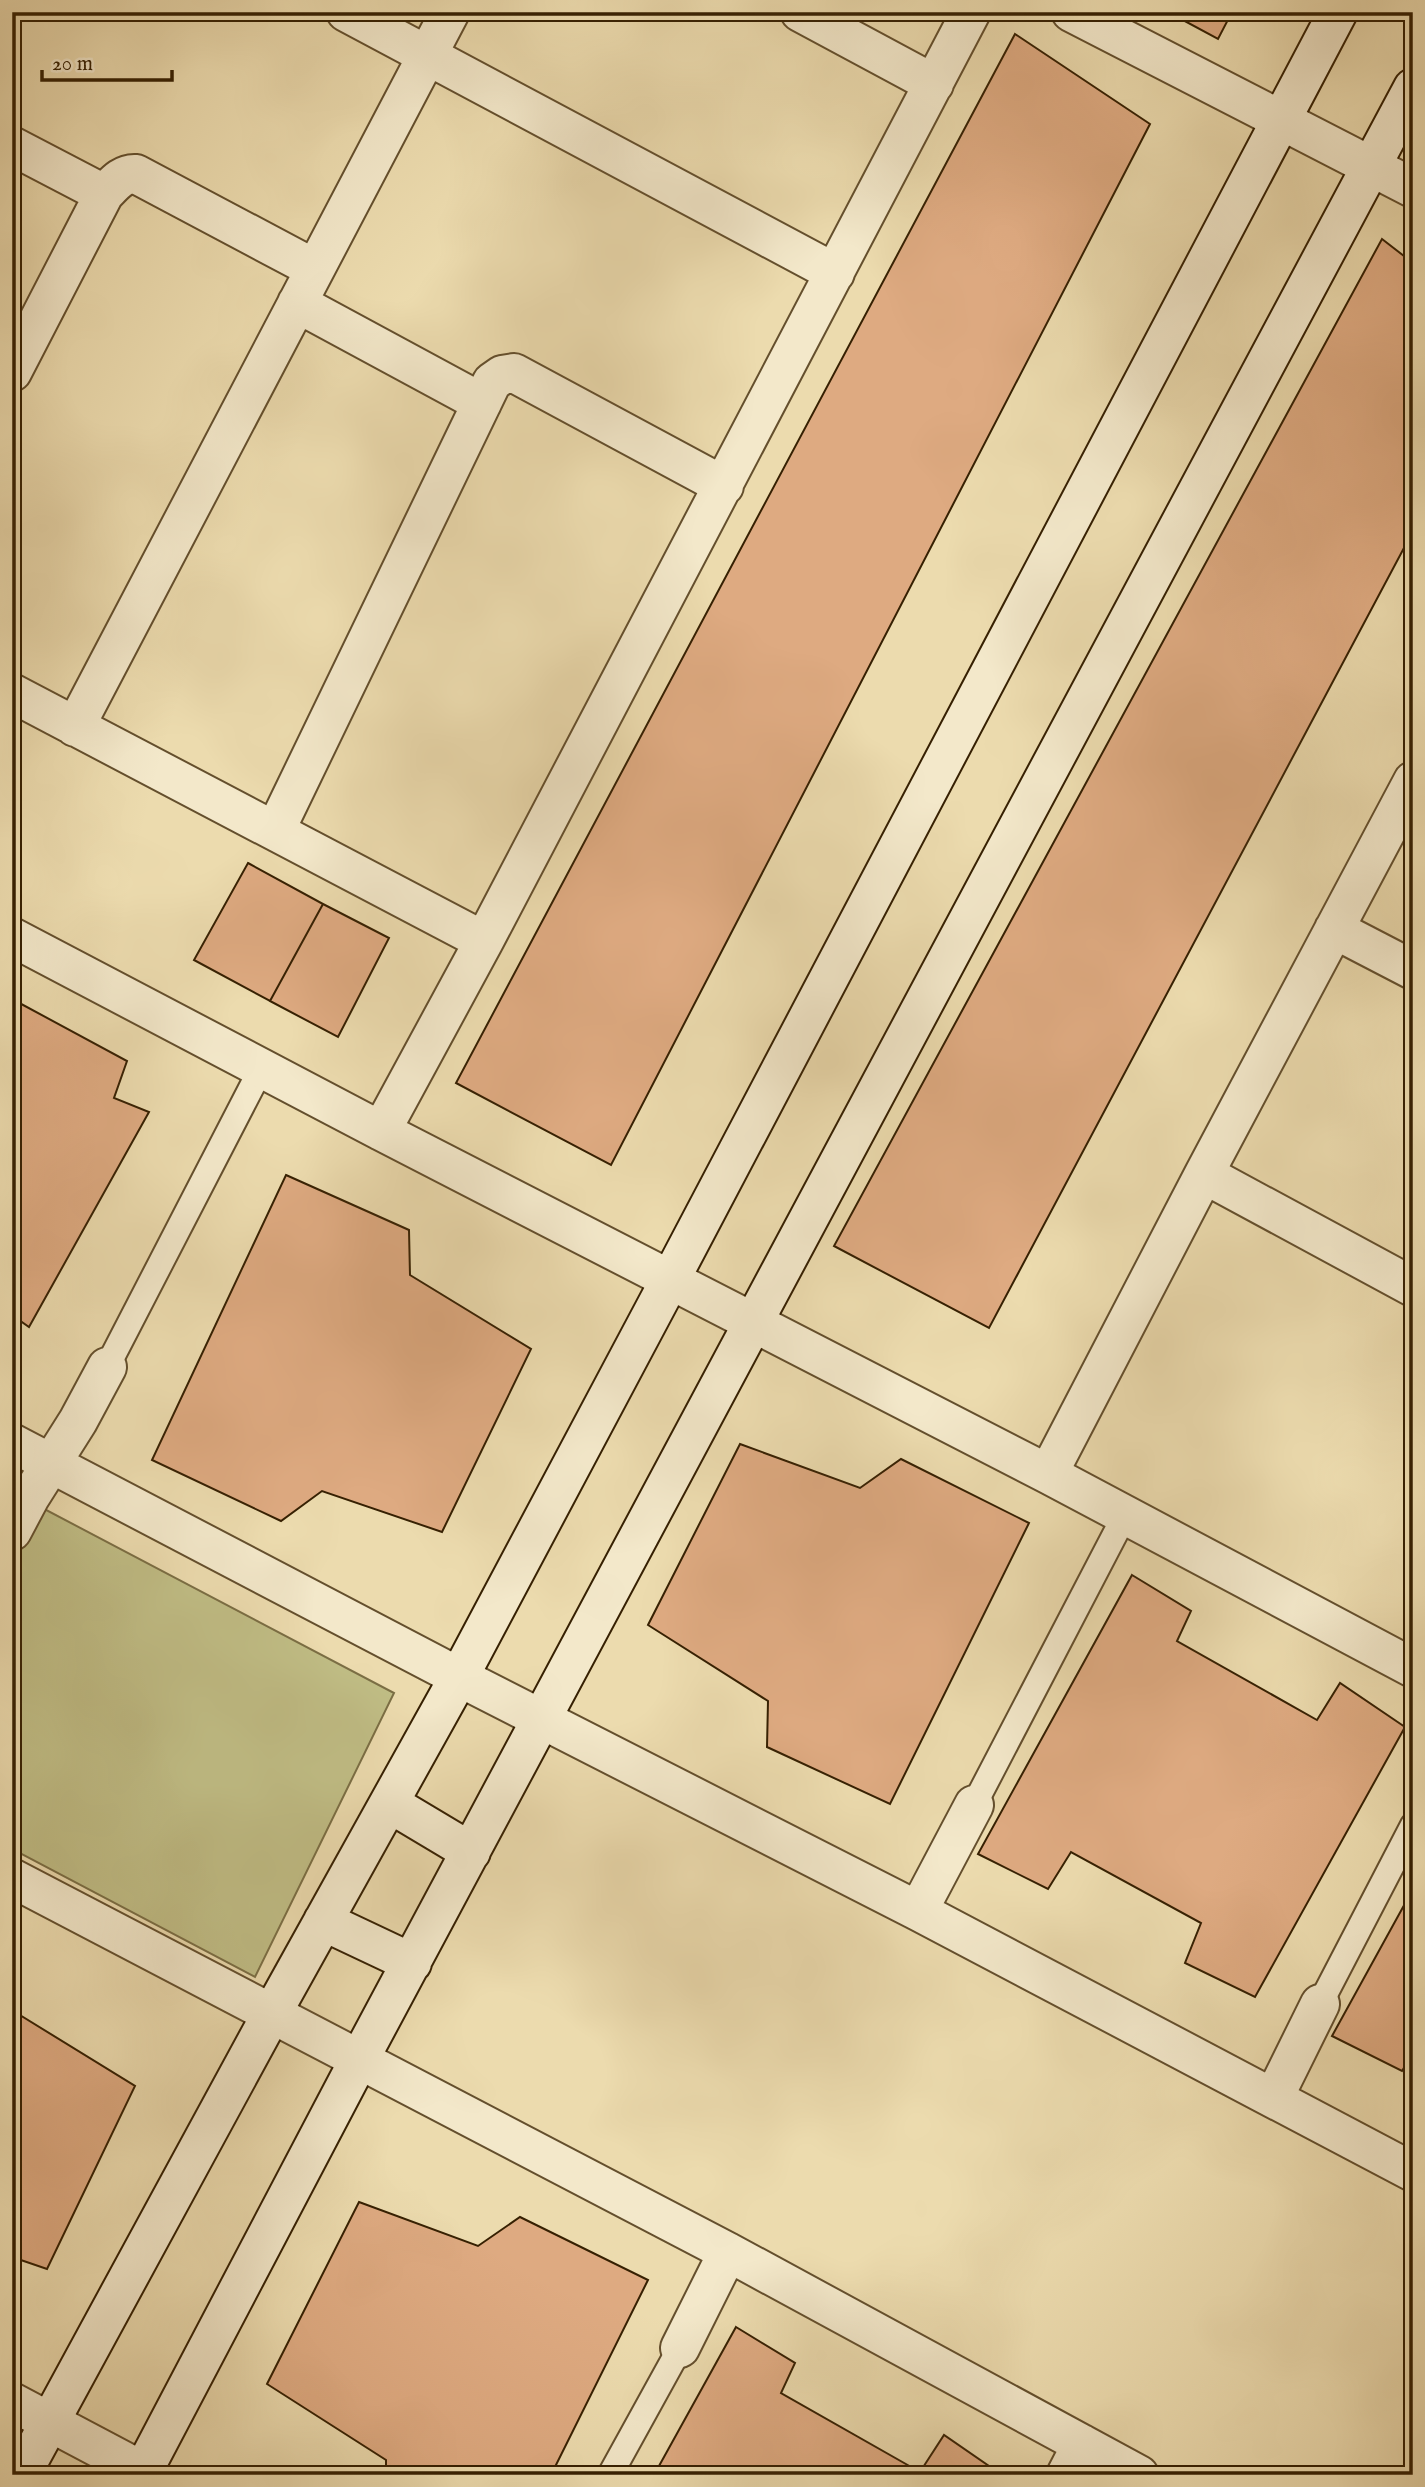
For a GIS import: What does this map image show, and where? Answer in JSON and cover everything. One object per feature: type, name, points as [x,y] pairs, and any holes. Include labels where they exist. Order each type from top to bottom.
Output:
[{"type":"street","points":[[346,12],[835,272]]},
{"type":"street","points":[[75,727],[450,12]]},
{"type":"street","points":[[800,12],[934,84]]},
{"type":"street","points":[[381,1131],[724,486],[971,12]]},
{"type":"street","points":[[1071,12],[1413,188]]},
{"type":"street","points":[[21,2475],[271,2014],[459,1676],[1338,12]]},
{"type":"street","points":[[12,2402],[145,2473],[359,2060],[1413,88]]},
{"type":"street","points":[[12,146],[104,194]]},
{"type":"street","points":[[12,372],[104,194],[121,177],[136,174],[315,269]]},
{"type":"street","points":[[297,303],[482,403]]},
{"type":"street","points":[[275,831],[492,382],[502,375],[514,373],[724,486]]},
{"type":"street","points":[[12,693],[484,941]]},
{"type":"street","points":[[1048,1474],[1203,1174],[1413,780]]},
{"type":"street","points":[[1334,929],[1413,970]]},
{"type":"street","points":[[12,937],[261,1069],[1048,1474],[1124,1517],[1413,1668]]},
{"type":"street","points":[[1203,1174],[1413,1287]]},
{"type":"street","points":[[12,1531],[107,1367]]},
{"type":"street","points":[[12,1443],[543,1720],[918,1911],[1413,2172]]},
{"type":"street","points":[[388,1803],[471,1852]]},
{"type":"street","points":[[918,1911],[974,1805]]},
{"type":"street","points":[[12,1878],[728,2252],[1074,2459],[1139,2475]]},
{"type":"street","points":[[323,1921],[412,1963]]},
{"type":"street","points":[[1274,2097],[1320,2004]]},
{"type":"street","points":[[680,2348],[728,2252]]},
{"type":"lane","points":[[107,1367],[261,1069]]},
{"type":"lane","points":[[974,1805],[1124,1517]]},
{"type":"lane","points":[[1320,2004],[1413,1825]]},
{"type":"lane","points":[[610,2475],[680,2348]]},
{"type":"shaded area","points":[[12,1492],[394,1693],[255,1977],[12,1849]]},
{"type":"building","points":[[1168,12],[1232,12],[1218,39]]},
{"type":"building","points":[[1015,34],[1150,124],[611,1165],[456,1083]]},
{"type":"building","points":[[1382,239],[1413,263],[1413,531],[989,1328],[834,1246]]},
{"type":"building","points":[[248,863],[323,904],[270,1001],[194,960]]},
{"type":"building","points":[[323,904],[389,938],[338,1037],[270,1001]]},
{"type":"building","points":[[12,999],[127,1061],[114,1098],[149,1112],[29,1327],[12,1315]]},
{"type":"building","points":[[286,1175],[409,1230],[410,1275],[531,1349],[442,1532],[322,1491],[281,1521],[152,1460]]},
{"type":"building","points":[[740,1444],[860,1488],[901,1459],[1029,1523],[890,1804],[767,1747],[768,1701],[648,1625]]},
{"type":"building","points":[[1132,1575],[1191,1611],[1177,1641],[1317,1720],[1340,1683],[1405,1727],[1255,1997],[1185,1963],[1201,1923],[1071,1852],[1048,1889],[978,1854]]},
{"type":"building","points":[[1413,1889],[1413,2053],[1402,2071],[1332,2036]]},
{"type":"building","points":[[12,1965],[15,2012],[135,2086],[47,2269],[12,2257]]},
{"type":"building","points":[[359,2202],[478,2246],[520,2217],[648,2280],[551,2475],[386,2475],[386,2460],[267,2384]]},
{"type":"building","points":[[736,2327],[795,2363],[781,2393],[920,2472],[944,2435],[1002,2475],[654,2475]]}]
